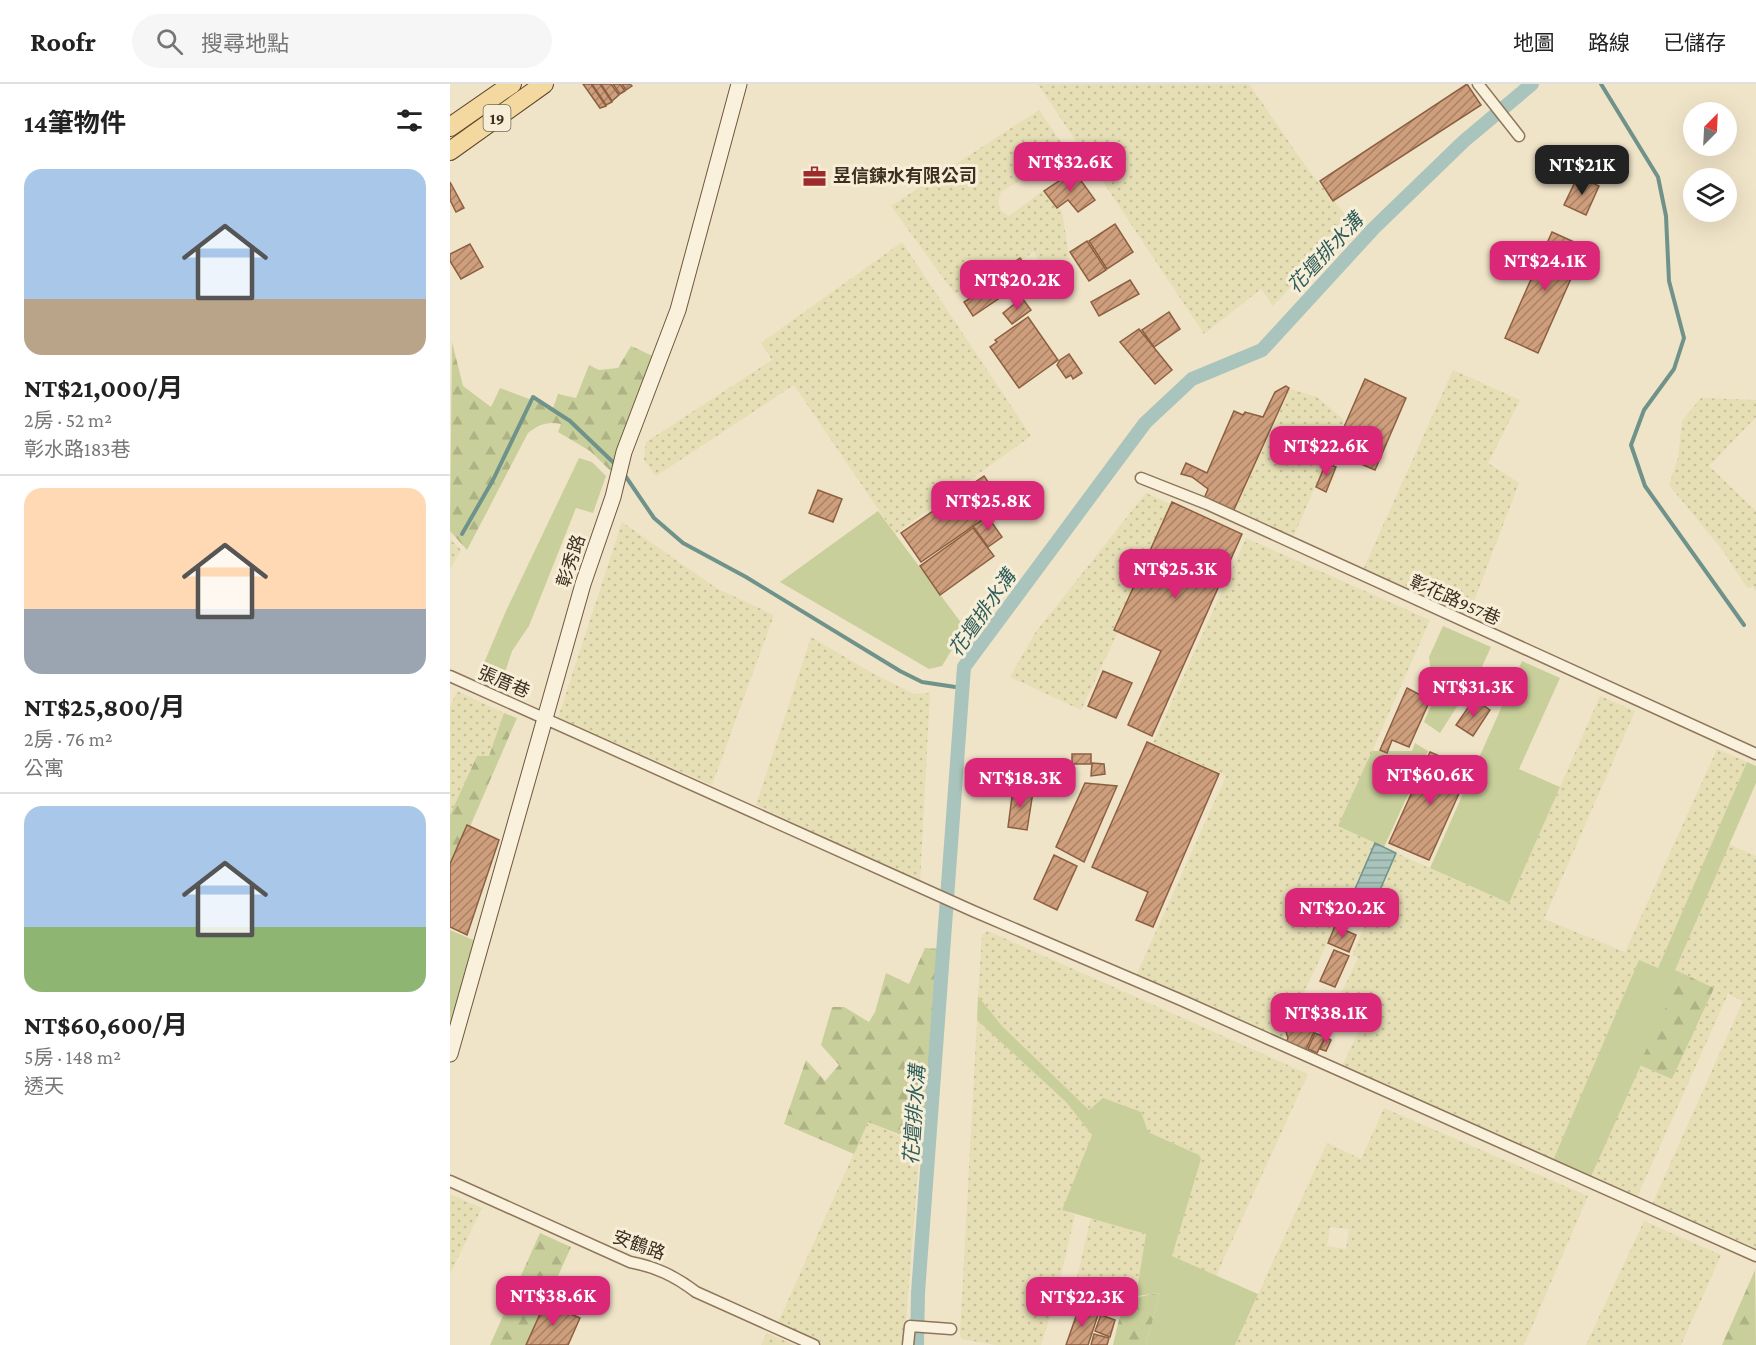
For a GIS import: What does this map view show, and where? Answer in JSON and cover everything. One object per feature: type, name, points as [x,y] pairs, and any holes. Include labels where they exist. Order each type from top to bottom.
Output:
[{"type":"main road","name":"19","points":[[450,127],[512,84]]},
{"type":"main road","name":"19","points":[[450,151],[544,84]]},
{"type":"street","name":"彰秀路","points":[[450,1054],[545,718],[624,452],[678,310],[740,84]]},
{"type":"street","points":[[1478,84],[1489,101],[1518,134]]},
{"type":"street","name":"彰花路957巷","points":[[1141,478],[1207,504],[1756,754]]},
{"type":"street","name":"張厝巷","points":[[450,676],[973,911],[1181,1000],[1756,1256]]},
{"type":"street","name":"安鶴路","points":[[450,1181],[630,1262],[653,1266],[679,1279],[696,1292],[814,1345]]},
{"type":"street","points":[[908,1345],[910,1326],[951,1329]]},
{"type":"shaded area","points":[[1038,84],[1249,84],[1309,171],[1351,221],[1273,306],[1261,289],[1204,334]]},
{"type":"shaded area","points":[[1039,110],[1061,142],[1035,157],[1040,168],[1001,192],[998,201],[1001,211],[1009,216],[1044,190],[1062,212],[1071,270],[1044,271],[1034,252],[994,277],[987,272],[955,294],[891,206]]},
{"type":"shaded area","points":[[902,242],[1031,436],[895,534],[794,385],[656,476],[644,460],[646,442],[772,360],[761,343]]},
{"type":"shaded area","points":[[1453,370],[1520,400],[1488,463],[1519,483],[1467,620],[1362,572]]},
{"type":"shaded area","points":[[1290,389],[1317,397],[1344,420],[1292,540],[1232,517]]},
{"type":"shaded area","points":[[1701,398],[1756,400],[1756,417],[1709,466],[1756,511],[1756,592],[1753,587],[1747,588],[1724,552],[1669,485],[1678,458],[1682,421]]},
{"type":"shaded area","points":[[1146,493],[1177,507],[1081,710],[1010,677],[1035,633]]},
{"type":"shaded area","points":[[622,522],[716,588],[774,615],[712,785],[558,718]]},
{"type":"shaded area","points":[[1246,538],[1430,620],[1339,826],[1375,843],[1279,1045],[1135,978],[1226,776],[1153,743]]},
{"type":"shaded area","points":[[450,539],[461,550],[450,569]]},
{"type":"shaded area","points":[[811,637],[872,673],[914,694],[930,693],[920,883],[756,805]]},
{"type":"shaded area","points":[[457,691],[504,713],[489,757],[477,756],[450,815],[450,707]]},
{"type":"shaded area","points":[[1600,696],[1635,711],[1544,919],[1625,952],[1717,749],[1747,762],[1658,968],[1639,961],[1551,1165],[1339,1072],[1367,1014],[1338,1000],[1358,958],[1352,955],[1396,853],[1509,903]]},
{"type":"shaded area","points":[[1728,844],[1756,856],[1756,1254],[1650,1209],[1743,1001],[1728,994],[1635,1202],[1589,1181],[1639,1065],[1672,1079],[1714,988],[1675,970]]},
{"type":"shaded area","points":[[988,931],[1308,1074],[1216,1276],[1172,1256],[1201,1159],[1199,1155],[1148,1132],[1089,1110],[1002,1026],[978,996],[982,935]]},
{"type":"shaded area","points":[[977,1020],[1066,1102],[1092,1135],[1062,1210],[1075,1215],[1055,1301],[1041,1345],[995,1345],[962,1339],[960,1335]]},
{"type":"shaded area","points":[[1384,1108],[1588,1196],[1524,1345],[1235,1345],[1327,1143],[1361,1159]],"holes":[[[1330,1227],[1349,1229],[1346,1249],[1327,1246]]]},
{"type":"shaded area","points":[[868,1122],[916,1143],[920,1147],[904,1345],[819,1345],[777,1325]]},
{"type":"shaded area","points":[[450,1194],[482,1208],[450,1274]]},
{"type":"shaded area","points":[[1091,1217],[1146,1234],[1136,1296],[1122,1312],[1072,1299]]},
{"type":"shaded area","points":[[1644,1221],[1721,1255],[1681,1345],[1586,1345]]},
{"type":"shaded area","points":[[767,1333],[794,1345],[761,1345]]},
{"type":"green space","points":[[452,342],[463,386],[491,407],[500,388],[553,408],[558,394],[576,398],[589,365],[599,370],[618,368],[631,346],[655,357],[618,478],[590,451],[558,432],[561,424],[540,425],[528,433],[467,550],[450,531]]},
{"type":"green space","points":[[579,458],[592,462],[606,476],[593,513],[576,508],[529,626],[512,651],[497,697],[480,689],[478,677],[506,611]]},
{"type":"green space","points":[[878,511],[965,628],[942,666],[929,669],[780,582]]},
{"type":"green space","points":[[1443,626],[1491,647],[1481,669],[1440,733],[1424,722],[1434,699],[1429,657]]},
{"type":"green space","points":[[1522,661],[1560,678],[1519,769],[1560,787],[1509,903],[1430,868]]},
{"type":"green space","points":[[504,713],[517,718],[450,873],[450,815],[477,756],[489,756]]},
{"type":"green space","points":[[1415,743],[1428,751],[1384,847],[1338,826],[1372,751],[1412,751]]},
{"type":"green space","points":[[1747,762],[1756,766],[1756,783],[1675,970],[1682,973],[1589,1181],[1551,1165],[1639,960],[1658,968]]},
{"type":"green space","points":[[450,930],[478,942],[450,1032]]},
{"type":"green space","points":[[925,948],[944,949],[934,1148],[868,1122],[854,1154],[784,1124],[806,1060],[825,1081],[839,1065],[821,1045],[832,1007],[844,1007],[869,1022],[875,1012],[886,973],[909,984]]},
{"type":"green space","points":[[1682,973],[1714,988],[1672,1079],[1639,1065]]},
{"type":"green space","points":[[978,996],[1002,1026],[1089,1110],[1103,1098],[1141,1112],[1148,1132],[1199,1155],[1201,1159],[1172,1256],[1258,1294],[1235,1345],[1146,1345],[1160,1293],[1136,1296],[1146,1234],[1062,1210],[1092,1135],[1066,1102],[977,1020]]},
{"type":"green space","points":[[540,1233],[571,1247],[527,1345],[490,1345]]},
{"type":"green space","points":[[1755,1270],[1756,1345],[1722,1345]]},
{"type":"green space","points":[[1160,1293],[1146,1345],[1113,1345],[1125,1307],[1137,1298]]},
{"type":"water","points":[[1375,843],[1396,853],[1376,899],[1355,889]]},
{"type":"building","points":[[583,84],[591,84],[606,106],[600,108]]},
{"type":"building","points":[[592,84],[600,84],[612,102],[606,105]]},
{"type":"building","points":[[601,84],[611,84],[619,95],[612,101]]},
{"type":"building","points":[[613,84],[620,84],[625,91],[620,94]]},
{"type":"building","points":[[622,84],[630,84],[632,86],[626,90]]},
{"type":"building","points":[[1467,84],[1481,105],[1333,201],[1320,181]]},
{"type":"building","points":[[1074,171],[1095,200],[1078,212],[1068,200],[1057,208],[1044,191]]},
{"type":"building","points":[[1578,176],[1599,186],[1586,215],[1564,205]]},
{"type":"building","points":[[450,182],[464,208],[456,212],[450,200]]},
{"type":"building","points":[[1115,224],[1133,252],[1107,269],[1089,241]]},
{"type":"building","points":[[1552,232],[1585,247],[1538,353],[1505,338]]},
{"type":"building","points":[[1087,241],[1106,270],[1089,281],[1070,252]]},
{"type":"building","points":[[470,244],[483,267],[461,279],[450,261],[450,254]]},
{"type":"building","points":[[1020,258],[1030,272],[1004,290],[994,277]]},
{"type":"building","points":[[1130,280],[1139,294],[1099,316],[1091,302]]},
{"type":"building","points":[[995,282],[1004,295],[973,316],[964,302]]},
{"type":"building","points":[[1022,298],[1031,310],[1012,324],[1003,313]]},
{"type":"building","points":[[1169,312],[1180,329],[1154,347],[1142,330]]},
{"type":"building","points":[[1028,317],[1058,360],[1019,388],[990,347],[997,342],[995,340]]},
{"type":"building","points":[[1139,329],[1172,370],[1155,384],[1120,342]]},
{"type":"building","points":[[1069,354],[1082,373],[1073,379],[1071,375],[1066,378],[1057,365]]},
{"type":"building","points":[[1365,379],[1406,398],[1375,470],[1333,452]]},
{"type":"building","points":[[1286,386],[1289,388],[1232,514],[1203,501],[1208,489],[1192,477],[1181,474],[1186,463],[1207,473],[1234,411],[1243,415],[1245,412],[1263,417],[1275,392]]},
{"type":"building","points":[[1326,463],[1336,467],[1326,492],[1316,487]]},
{"type":"building","points":[[984,476],[1004,505],[921,562],[901,533]]},
{"type":"building","points":[[818,490],[842,499],[833,522],[809,513]]},
{"type":"building","points":[[1172,502],[1242,534],[1152,736],[1128,725],[1161,651],[1114,630]]},
{"type":"building","points":[[988,517],[1002,537],[988,547],[973,526]]},
{"type":"building","points":[[973,528],[994,556],[940,595],[920,566]]},
{"type":"building","points":[[1103,671],[1132,683],[1116,718],[1088,706]]},
{"type":"building","points":[[1407,688],[1430,700],[1409,747],[1392,740],[1387,753],[1380,750]]},
{"type":"building","points":[[1474,699],[1490,710],[1473,736],[1456,725]]},
{"type":"building","points":[[1147,742],[1219,774],[1153,927],[1136,920],[1148,892],[1092,867]]},
{"type":"building","points":[[1430,752],[1470,769],[1429,860],[1389,843]]},
{"type":"building","points":[[1072,754],[1091,754],[1091,764],[1072,764]]},
{"type":"building","points":[[1092,763],[1104,764],[1105,774],[1091,776]]},
{"type":"building","points":[[1085,783],[1117,786],[1084,862],[1056,847]]},
{"type":"building","points":[[1013,789],[1033,792],[1027,830],[1008,827]]},
{"type":"building","points":[[467,825],[499,840],[467,935],[450,927],[450,864]]},
{"type":"building","points":[[1054,855],[1077,866],[1057,910],[1034,899]]},
{"type":"building","points":[[1335,926],[1356,935],[1349,952],[1328,943]]},
{"type":"building","points":[[1334,950],[1349,956],[1335,987],[1320,981]]},
{"type":"building","points":[[1301,994],[1326,1005],[1304,1054],[1285,1045],[1288,1038],[1285,1029]]},
{"type":"building","points":[[1315,1033],[1325,1037],[1317,1053],[1308,1049]]},
{"type":"building","points":[[1326,1037],[1331,1040],[1326,1051],[1320,1049]]},
{"type":"building","points":[[545,1303],[580,1318],[568,1345],[526,1345]]},
{"type":"building","points":[[1079,1308],[1098,1315],[1088,1345],[1066,1345]]},
{"type":"building","points":[[1101,1315],[1115,1320],[1110,1337],[1095,1331]]},
{"type":"building","points":[[1094,1334],[1109,1338],[1107,1345],[1091,1345]]},
{"type":"waterway","name":"花壇排水溝","points":[[917,1345],[918,1293],[964,667],[1145,423],[1192,379],[1262,350],[1374,228],[1464,141],[1532,84]]},
{"type":"waterway","points":[[1601,84],[1658,177],[1666,216],[1669,281],[1684,338],[1674,369],[1644,410],[1631,445],[1645,486],[1744,625]]},
{"type":"waterway","points":[[462,534],[493,480],[533,397],[570,421],[615,464]]},
{"type":"waterway","points":[[624,474],[654,518],[683,543],[746,577],[900,671],[922,682],[962,688]]},
{"type":"place","name":"昱信鍊水有限公司","points":[[815,176]]}]
